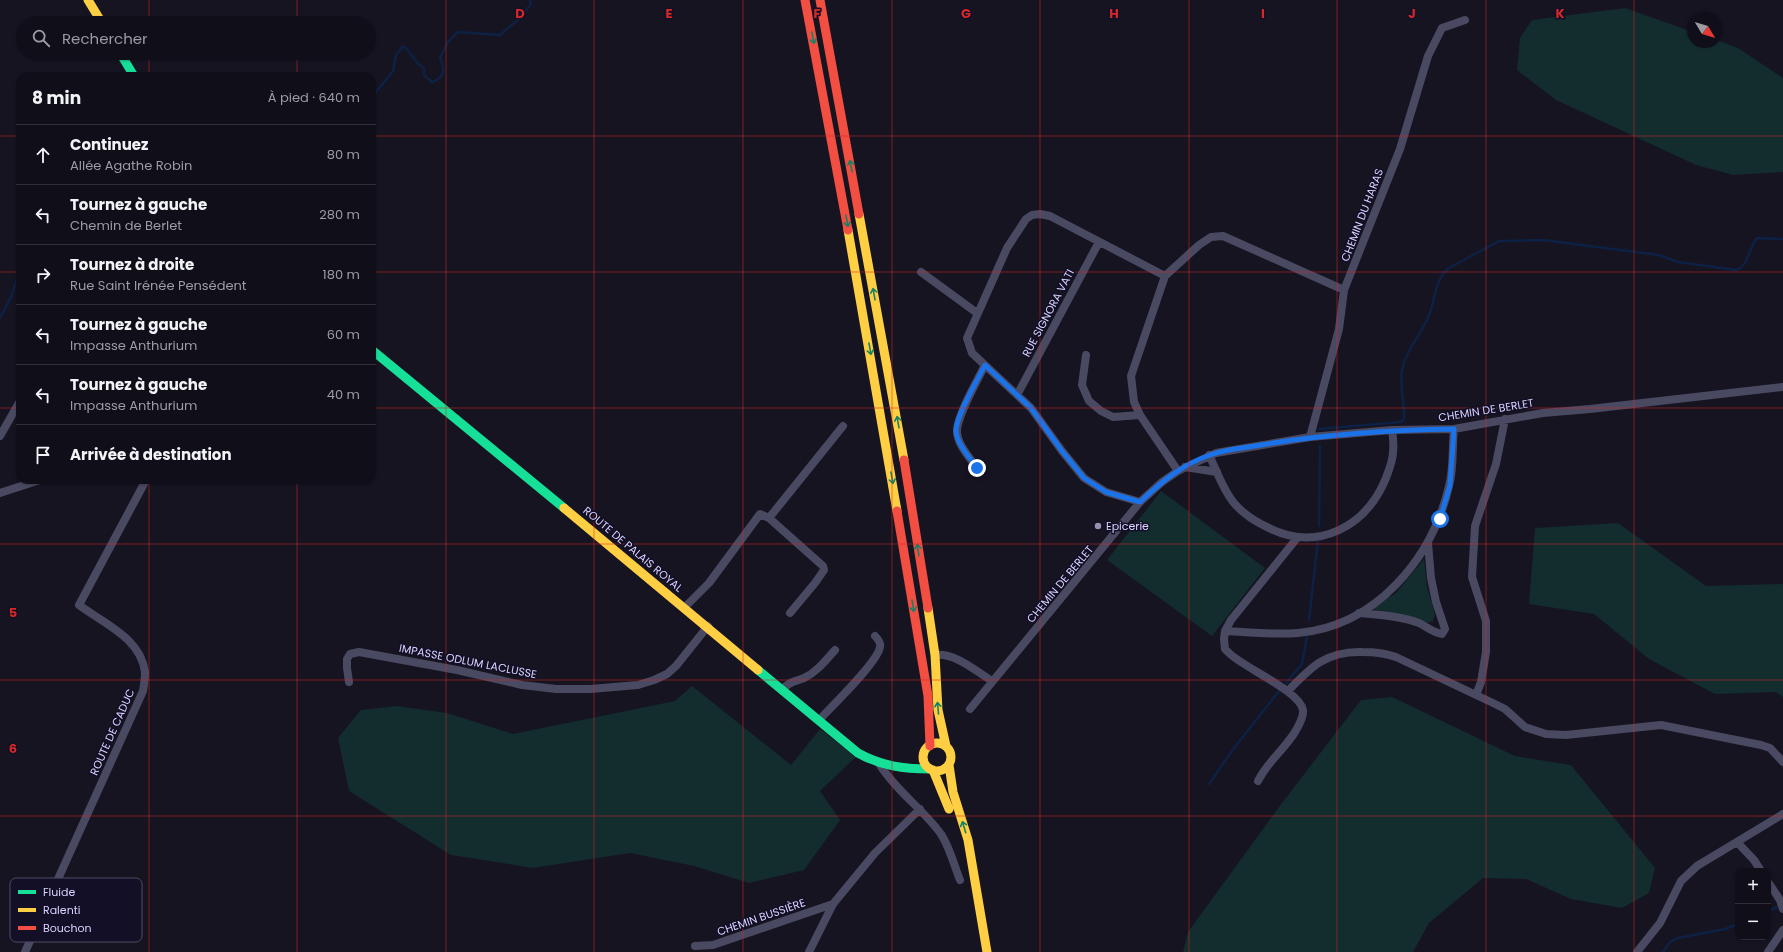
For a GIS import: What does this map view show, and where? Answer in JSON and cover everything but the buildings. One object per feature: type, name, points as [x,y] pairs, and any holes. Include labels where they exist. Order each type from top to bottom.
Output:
[{"type":"main road","points":[[88,0],[98,16]]},
{"type":"main road","points":[[805,0],[874,370],[927,692]]},
{"type":"main road","points":[[820,0],[898,423],[935,655],[938,710],[946,746],[951,754],[948,765],[953,792],[968,840],[988,952]]},
{"type":"main road","points":[[124,60],[132,72]]},
{"type":"main road","name":"ROUTE DE PALAIS ROYAL","points":[[376,353],[451,413],[684,608],[708,626],[858,753],[880,765],[931,770]]},
{"type":"main road","points":[[930,746],[927,692],[928,662],[931,657],[935,655]]},
{"type":"main road","points":[[880,765],[902,764],[924,754],[930,746],[938,744],[946,746]]},
{"type":"main road","points":[[924,754],[925,764],[931,770],[944,794],[974,879]]},
{"type":"main road","points":[[931,770],[942,770],[948,765]]},
{"type":"street","name":"CHEMIN DU HARAS","points":[[1310,437],[1339,329],[1344,290],[1400,150],[1428,56],[1442,28],[1465,20]]},
{"type":"street","points":[[1140,502],[1106,492],[1084,478],[1062,451],[1031,408],[972,353],[967,338],[1007,248],[1026,218],[1032,215],[1050,216],[1165,276]]},
{"type":"street","points":[[1217,472],[1182,469],[1140,415],[1134,402],[1131,376],[1165,276],[1199,245],[1211,237],[1223,236],[1344,290]]},
{"type":"street","name":"RUE SIGNORA VATI","points":[[1017,395],[1098,242]]},
{"type":"street","points":[[921,272],[977,313]]},
{"type":"street","points":[[1086,355],[1082,385],[1089,401],[1101,411],[1113,417],[1140,415]]},
{"type":"street","points":[[977,468],[959,441],[956,431],[960,417],[985,365]]},
{"type":"street","name":"CHEMIN DE BERLET","points":[[970,709],[1080,577],[1140,502],[1162,482],[1182,469],[1209,455],[1310,437],[1392,430],[1454,429],[1543,413],[1783,387]]},
{"type":"street","points":[[0,436],[16,408]]},
{"type":"street","points":[[1476,695],[1481,682],[1486,652],[1486,620],[1472,577],[1475,526],[1496,464],[1505,419]]},
{"type":"street","points":[[769,518],[842,426]]},
{"type":"street","points":[[1225,631],[1299,633],[1333,625],[1359,613],[1379,601],[1399,583],[1422,554],[1440,519],[1450,485],[1454,429]]},
{"type":"street","points":[[1209,455],[1231,498],[1247,515],[1279,533],[1297,538],[1335,533],[1363,515],[1376,498],[1390,468],[1393,452],[1392,430]]},
{"type":"street","points":[[0,493],[28,484]]},
{"type":"street","name":"ROUTE DE CADUC","points":[[59,878],[143,691],[145,672],[139,654],[129,640],[79,605],[144,484]]},
{"type":"street","points":[[684,608],[708,583],[760,514],[769,518],[823,566],[824,570],[815,583],[790,612]]},
{"type":"street","points":[[1258,781],[1269,762],[1290,740],[1301,720],[1303,708],[1288,691],[1228,653],[1225,645],[1225,631],[1240,607],[1297,538]]},
{"type":"street","points":[[1359,613],[1392,617],[1420,624],[1436,633],[1442,634],[1445,629],[1436,602],[1431,578],[1428,543]]},
{"type":"street","name":"IMPASSE ODLUM LACLUSSE","points":[[349,682],[347,659],[350,654],[359,652],[457,670],[522,685],[556,689],[590,689],[638,685],[667,674],[676,666],[708,626]]},
{"type":"street","points":[[819,720],[868,667],[876,656],[880,648],[880,644],[875,636]]},
{"type":"street","points":[[783,689],[791,681],[804,678],[821,666],[835,650]]},
{"type":"street","points":[[1288,691],[1311,668],[1320,662],[1341,653],[1363,652],[1388,654],[1506,709],[1525,727],[1546,734],[1566,735],[1661,725],[1761,745],[1770,748],[1783,762]]},
{"type":"street","points":[[935,655],[944,654],[955,658],[992,681]]},
{"type":"street","points":[[880,765],[895,787],[920,810],[941,835],[960,880]]},
{"type":"street","points":[[809,952],[833,904],[875,853],[920,810]]},
{"type":"street","points":[[1637,952],[1660,923],[1682,880],[1697,866],[1783,814]]},
{"type":"street","points":[[1737,842],[1754,860],[1759,868]]},
{"type":"street","points":[[1771,886],[1780,900],[1783,909]]},
{"type":"street","name":"CHEMIN BUSSIÈRE","points":[[695,946],[713,945],[833,904]]},
{"type":"street","points":[[1768,952],[1783,930]]},
{"type":"street","points":[[26,949],[34,952]]},
{"type":"green space","points":[[1625,8],[1687,30],[1687,48],[1723,48],[1723,42],[1738,48],[1783,78],[1783,172],[1733,175],[1696,165],[1556,100],[1517,70],[1520,38],[1532,20]]},
{"type":"green space","points":[[1161,491],[1265,568],[1212,636],[1107,560]]},
{"type":"green space","points":[[1618,523],[1706,586],[1783,584],[1783,697],[1776,692],[1715,694],[1649,659],[1594,614],[1529,604],[1535,528]]},
{"type":"green space","points":[[1424,559],[1427,587],[1435,614],[1433,621],[1427,623],[1405,615],[1371,609],[1396,593]]},
{"type":"green space","points":[[692,686],[791,765],[820,729],[856,757],[820,791],[840,820],[804,870],[749,883],[694,866],[630,853],[533,868],[451,855],[349,791],[338,738],[361,710],[397,706],[447,713],[513,734],[675,701]]},
{"type":"green space","points":[[1392,697],[1515,756],[1571,765],[1655,868],[1649,893],[1622,908],[1571,899],[1526,879],[1483,878],[1429,923],[1413,952],[1183,952],[1188,932],[1282,803],[1361,700]]},
{"type":"waterway","points":[[376,92],[393,71],[396,55],[403,46],[424,68],[424,75],[432,82],[442,76],[443,66],[440,58],[448,42],[458,32],[500,35],[520,18],[531,4],[530,0]]},
{"type":"waterway","points":[[1319,429],[1401,422],[1404,419],[1401,382],[1404,362],[1410,348],[1426,322],[1441,278],[1449,268],[1499,241],[1543,240],[1659,255],[1678,262],[1736,270],[1746,261],[1757,238],[1783,239]]},
{"type":"waterway","points":[[0,318],[11,297],[16,281]]},
{"type":"waterway","points":[[1319,526],[1320,446]]},
{"type":"waterway","points":[[1309,620],[1318,540]]},
{"type":"waterway","points":[[1286,683],[1302,664],[1307,636]]},
{"type":"waterway","points":[[1209,784],[1234,748],[1280,690]]},
{"type":"waterway","points":[[1771,910],[1778,907]]},
{"type":"waterway","points":[[1663,952],[1670,942],[1678,938],[1725,929],[1735,925]]},
{"type":"traffic: fast","points":[[124,60],[132,72]]},
{"type":"traffic: fast","points":[[376,353],[564,508]]},
{"type":"traffic: fast","points":[[758,670],[858,753],[884,764],[930,769]]},
{"type":"traffic: slow","points":[[88,0],[98,16]]},
{"type":"traffic: slow","points":[[859,214],[904,460]]},
{"type":"traffic: slow","points":[[848,230],[897,511]]},
{"type":"traffic: slow","points":[[564,508],[758,670]]},
{"type":"traffic: slow","points":[[928,608],[935,655],[938,710],[946,746]]},
{"type":"traffic: slow","points":[[937,743],[947,747],[951,757],[947,767],[937,771],[927,767],[923,757],[927,747],[937,743]]},
{"type":"traffic: slow","points":[[949,765],[953,792],[968,840],[987,952]]},
{"type":"traffic: slow","points":[[933,770],[949,809]]},
{"type":"traffic: jam","points":[[805,0],[848,230]]},
{"type":"traffic: jam","points":[[820,0],[859,214]]},
{"type":"traffic: jam","points":[[904,460],[928,608]]},
{"type":"traffic: jam","points":[[897,511],[928,696],[930,746]]},
{"type":"place","name":"Epicerie","points":[[1098,526]]},
{"type":"route","points":[[977,468],[959,441],[956,431],[960,417],[985,365],[1031,408],[1062,451],[1084,478],[1106,492],[1140,502],[1162,482],[1178,471],[1216,453],[1310,437],[1392,430],[1454,429],[1450,485],[1440,519]]}]
